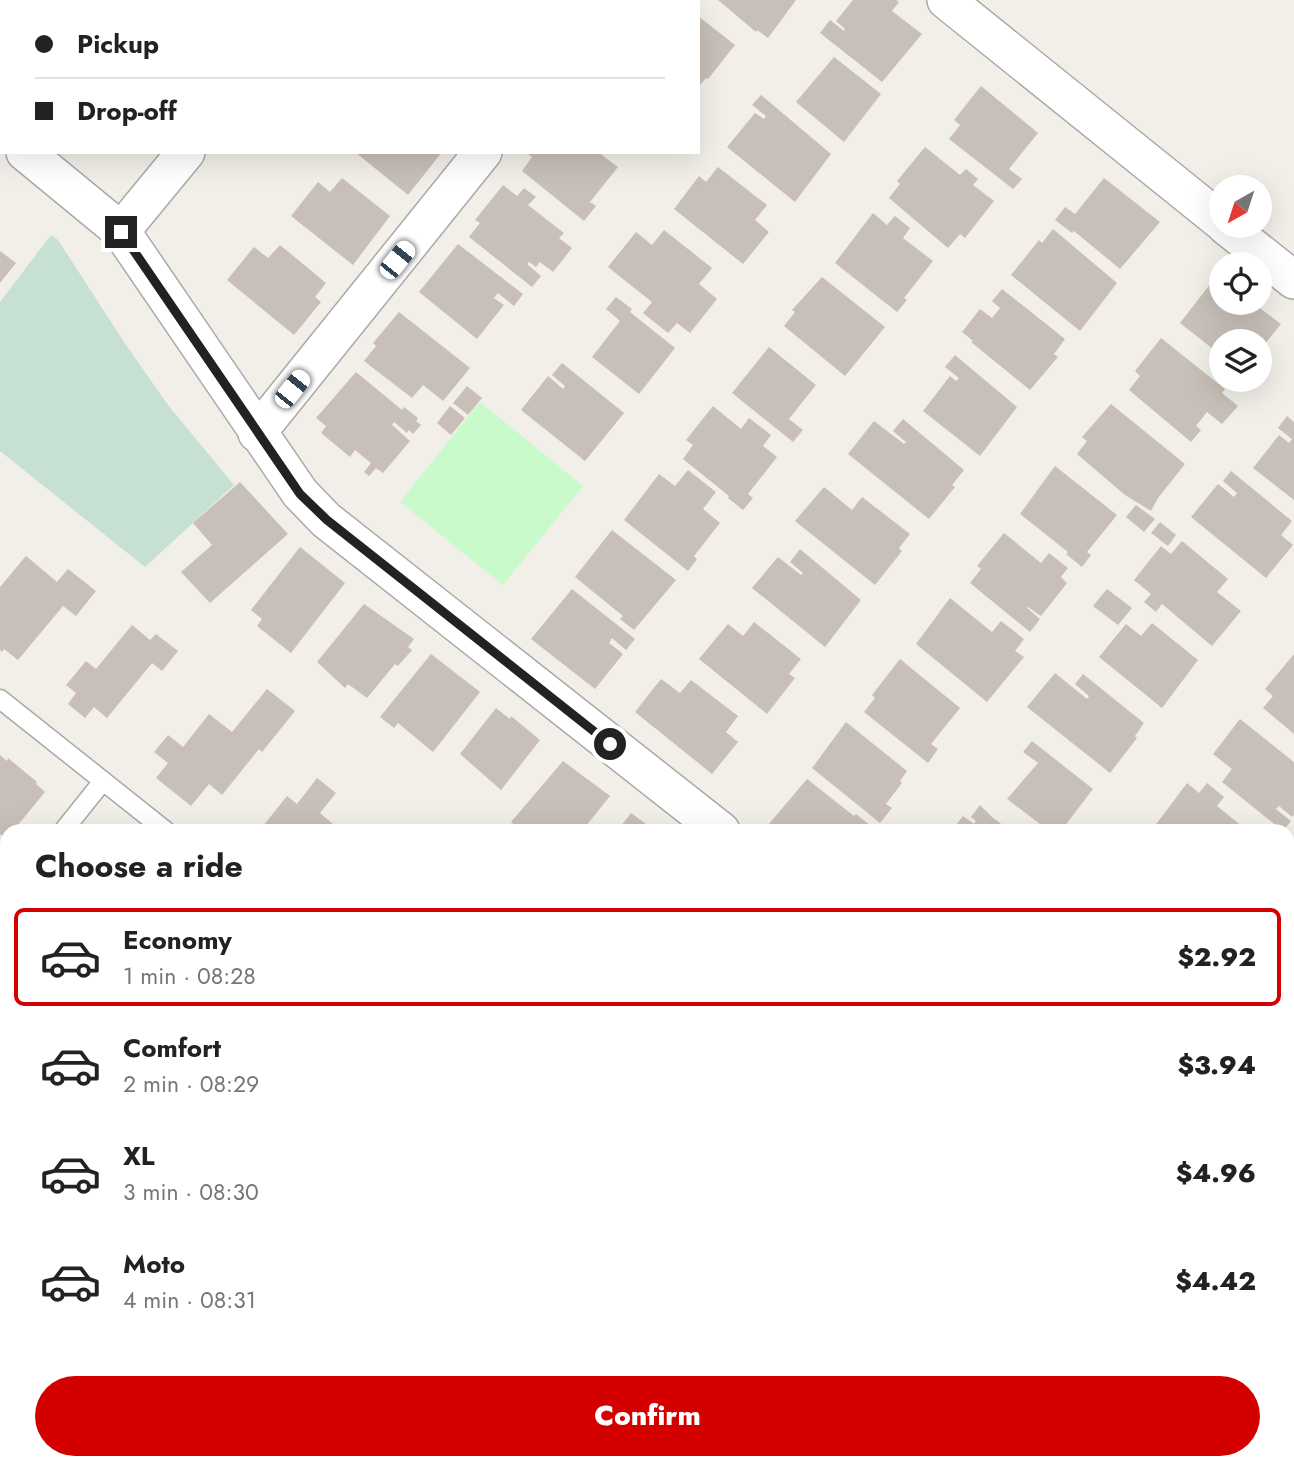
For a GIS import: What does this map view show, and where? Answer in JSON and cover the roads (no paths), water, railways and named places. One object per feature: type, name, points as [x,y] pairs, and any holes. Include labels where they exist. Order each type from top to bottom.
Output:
[{"type":"street","points":[[946,0],[1209,212]]},
{"type":"street","points":[[27,154],[121,232],[300,494],[327,520],[712,824]]},
{"type":"street","points":[[121,232],[184,154]]},
{"type":"street","points":[[257,433],[481,154]]},
{"type":"street","points":[[1241,238],[1294,280]]},
{"type":"lane","points":[[0,699],[157,824]]},
{"type":"lane","points":[[69,824],[103,781]]}]
